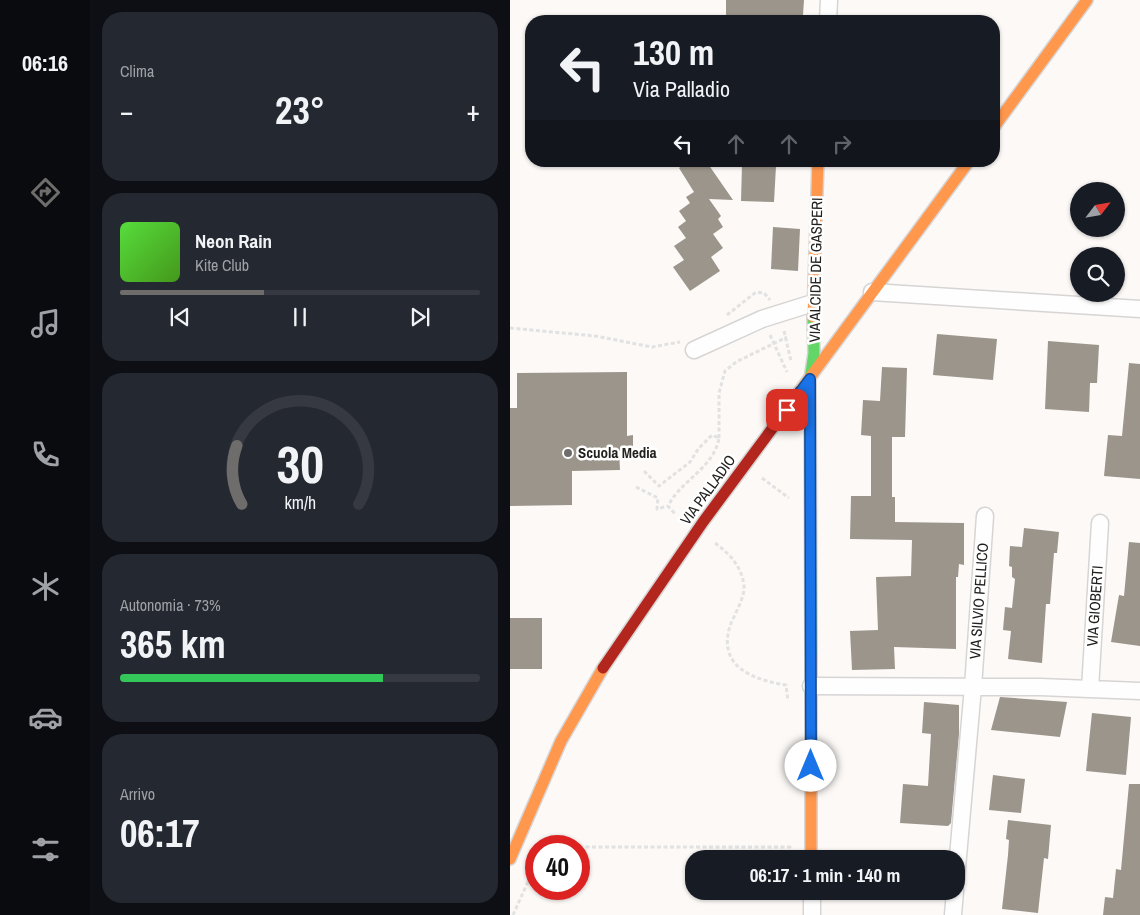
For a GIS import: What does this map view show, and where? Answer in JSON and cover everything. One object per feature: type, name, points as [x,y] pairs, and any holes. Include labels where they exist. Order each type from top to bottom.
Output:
[{"type":"main road","points":[[1000,119],[1087,0]]},
{"type":"main road","name":"VIA ALCIDE DE GASPERI","points":[[812,850],[810,379],[814,353],[812,303],[818,167]]},
{"type":"main road","name":"VIA PALLADIO","points":[[510,860],[528,814],[561,741],[598,675],[703,522],[810,379],[964,167]]},
{"type":"street","points":[[828,15],[829,0]]},
{"type":"street","points":[[872,292],[1140,309]]},
{"type":"street","points":[[689,346],[812,303]]},
{"type":"street","name":"VIA SILVIO PELLICO","points":[[959,850],[973,687],[985,516]]},
{"type":"street","name":"VIA GIOBERTI","points":[[1090,689],[1100,523]]},
{"type":"street","points":[[811,686],[1140,691]]},
{"type":"street","points":[[812,900],[812,915]]},
{"type":"street","points":[[953,915],[954,900]]},
{"type":"path","points":[[724,319],[729,312],[756,292],[764,293],[769,297],[787,337],[791,364],[788,376],[774,343]]},
{"type":"path","points":[[510,328],[595,336],[652,347],[689,346]]},
{"type":"path","points":[[636,487],[658,498],[657,509],[668,506],[674,494],[710,459],[718,444],[719,393],[725,371],[736,362],[787,337]]},
{"type":"path","points":[[644,471],[659,486],[690,462],[699,448],[712,435],[719,438]]},
{"type":"path","points":[[668,506],[676,515]]},
{"type":"path","points":[[715,543],[730,554],[736,563],[744,588],[729,628],[728,650],[738,668],[764,681],[786,685],[789,705]]},
{"type":"path","points":[[590,847],[790,847],[790,838]]},
{"type":"path","points":[[513,915],[525,888]]},
{"type":"building","points":[[726,0],[804,0],[803,15],[726,15]]},
{"type":"building","points":[[710,167],[733,200],[709,199],[721,216],[718,219],[723,227],[713,234],[723,248],[711,257],[720,271],[690,291],[673,267],[684,260],[674,246],[686,238],[678,227],[686,221],[679,211],[690,203],[686,197],[694,192],[679,168]]},
{"type":"building","points":[[742,167],[776,167],[774,202],[741,201]]},
{"type":"building","points":[[773,227],[800,229],[798,271],[771,269]]},
{"type":"building","points":[[937,334],[997,339],[993,380],[933,375]]},
{"type":"building","points":[[1048,341],[1099,345],[1097,383],[1090,383],[1089,412],[1045,409]]},
{"type":"building","points":[[1129,363],[1140,364],[1140,479],[1104,476],[1108,435],[1122,436]]},
{"type":"building","points":[[882,367],[907,368],[905,437],[892,437],[892,497],[895,497],[895,522],[964,523],[964,565],[959,564],[958,577],[956,577],[956,649],[894,647],[895,669],[852,670],[850,631],[878,630],[876,577],[911,576],[912,540],[850,539],[851,496],[871,496],[871,436],[861,435],[863,400],[880,401]]},
{"type":"building","points":[[627,372],[627,436],[633,435],[633,451],[619,451],[620,470],[572,471],[572,505],[510,506],[510,408],[517,408],[517,373]]},
{"type":"building","points":[[1024,528],[1059,532],[1057,553],[1054,553],[1050,604],[1046,604],[1042,663],[1008,659],[1011,631],[1003,630],[1005,607],[1012,608],[1015,579],[1012,577],[1012,567],[1009,566],[1010,546],[1022,547]]},
{"type":"building","points":[[1129,542],[1140,543],[1140,646],[1111,642],[1119,595],[1124,596]]},
{"type":"building","points":[[510,618],[542,618],[542,669],[510,669]]},
{"type":"building","points":[[1000,697],[1067,702],[1060,737],[991,730]]},
{"type":"building","points":[[924,702],[959,705],[959,734],[951,823],[948,826],[900,823],[903,784],[928,786],[931,734],[922,733]]},
{"type":"building","points":[[1092,713],[1131,717],[1126,775],[1086,771]]},
{"type":"building","points":[[993,775],[1025,779],[1021,813],[989,810]]},
{"type":"building","points":[[1129,784],[1140,784],[1140,915],[1103,915],[1105,897],[1113,898],[1116,869],[1121,870]]},
{"type":"building","points":[[1008,820],[1051,825],[1048,859],[1044,858],[1038,913],[1002,909],[1008,855],[1009,840],[1006,839]]},
{"type":"traffic: fast","points":[[811,656],[810,379],[814,353],[813,317]]},
{"type":"traffic: slow","points":[[1000,119],[1087,0]]},
{"type":"traffic: slow","points":[[813,317],[818,167]]},
{"type":"traffic: slow","points":[[800,391],[965,167]]},
{"type":"traffic: slow","points":[[811,656],[811,850]]},
{"type":"traffic: slow","points":[[510,859],[561,741],[603,668]]},
{"type":"traffic: jam","points":[[603,668],[703,522],[800,391]]},
{"type":"place","name":"Scuola Media","points":[[568,453]]},
{"type":"route","points":[[787,410],[810,379],[811,766]]}]
